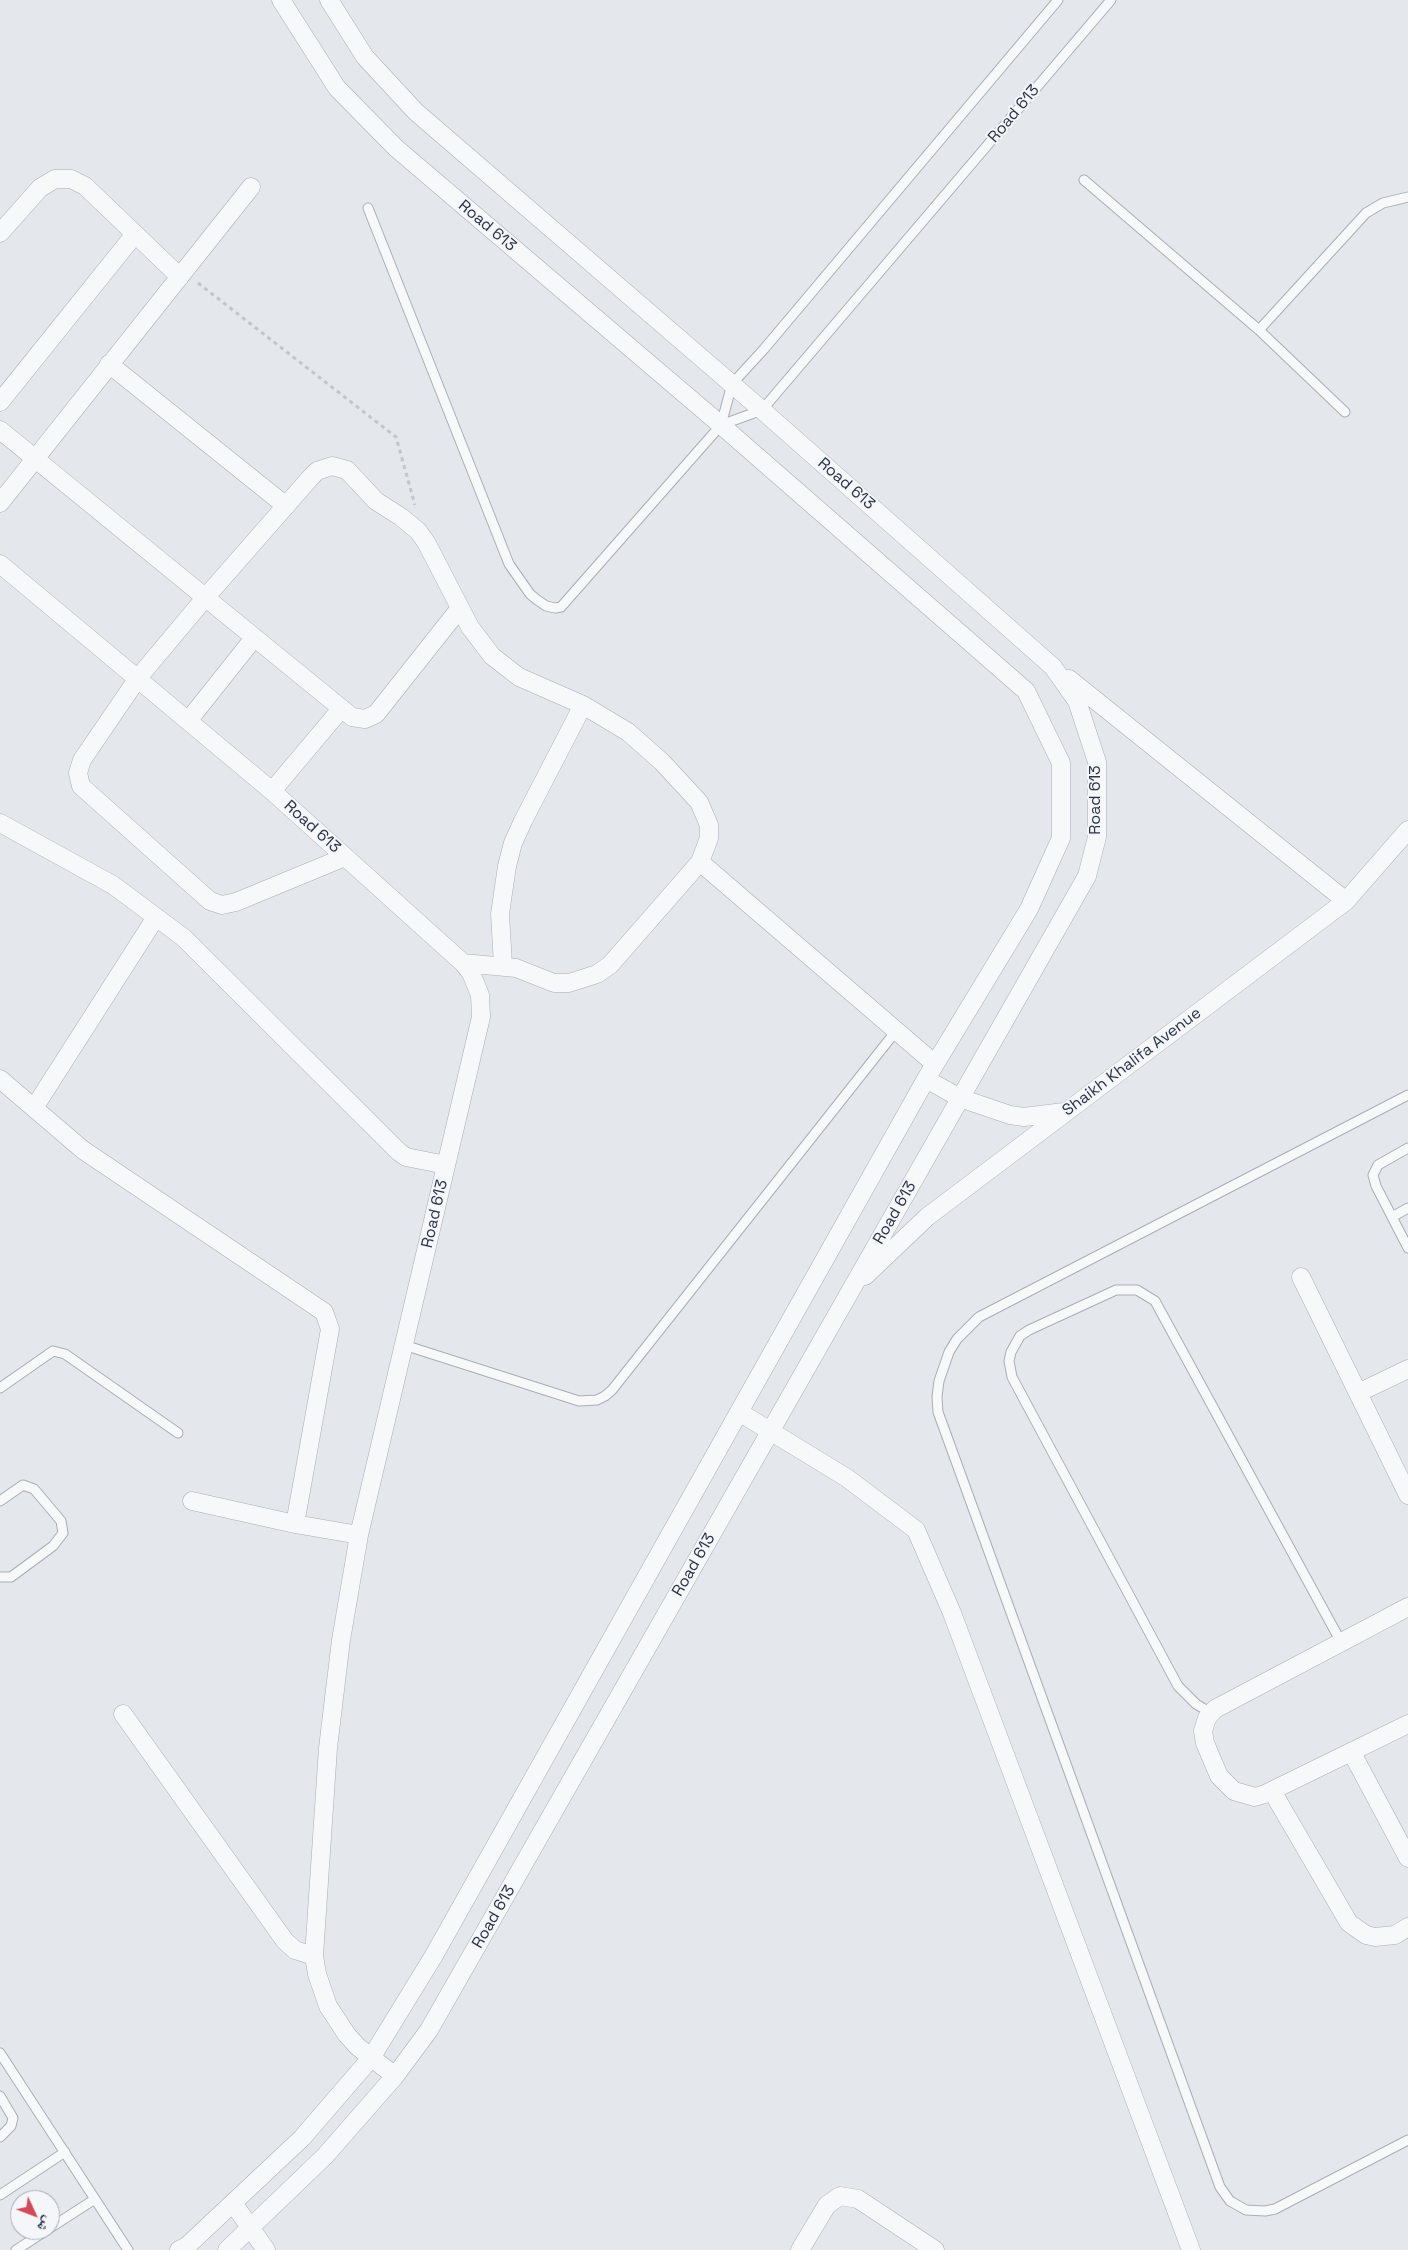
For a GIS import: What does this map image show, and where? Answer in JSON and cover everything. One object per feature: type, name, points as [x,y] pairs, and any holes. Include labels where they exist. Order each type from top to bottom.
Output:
[{"type":"street","name":"Road 613","points":[[179,2250],[187,2246],[302,2138],[371,2058],[433,1957],[926,1079],[1029,910],[1061,838],[1061,763],[1026,691],[721,425],[396,148],[337,88],[281,0]]},
{"type":"street","name":"Road 613","points":[[227,2250],[325,2156],[395,2076],[429,2030],[1086,876],[1097,838],[1097,762],[1077,701],[1053,667],[762,410],[416,112],[365,57],[329,0]]},
{"type":"street","points":[[0,233],[47,182],[63,178],[71,179],[85,186],[135,234],[182,274]]},
{"type":"street","points":[[0,503],[251,187]]},
{"type":"street","points":[[3,392],[135,234]]},
{"type":"street","points":[[110,364],[286,506]]},
{"type":"street","points":[[0,430],[341,709],[358,719],[371,717],[376,714],[460,608]]},
{"type":"street","points":[[345,857],[236,902],[222,905],[210,901],[81,786],[78,773],[82,760],[138,678],[205,598],[317,471],[332,466],[340,467],[353,475],[376,502],[410,523],[426,542],[480,642],[506,668],[533,684],[583,704],[609,719],[646,746],[699,802],[705,813],[709,832],[706,851],[700,862],[610,965],[598,974],[584,980],[569,983],[554,982],[503,965],[463,963]]},
{"type":"street","name":"Road 613","points":[[0,564],[272,791],[463,963],[477,984],[480,995],[482,1016],[359,1534],[341,1640],[328,1748],[314,1956],[317,1974],[328,2006],[346,2035],[371,2058],[395,2076]]},
{"type":"street","points":[[188,721],[254,638]]},
{"type":"street","points":[[1053,667],[1346,901]]},
{"type":"street","points":[[503,965],[500,914],[505,874],[513,843],[583,704]]},
{"type":"street","points":[[272,791],[341,709]]},
{"type":"street","points":[[1,826],[113,885],[184,938],[400,1152],[406,1157],[446,1165]]},
{"type":"street","name":"Shaikh Khalifa Avenue","points":[[851,1290],[927,1217],[1346,901],[1408,830]]},
{"type":"street","points":[[700,862],[935,1064]]},
{"type":"street","points":[[34,1108],[156,917]]},
{"type":"street","points":[[0,1079],[83,1150],[324,1312],[330,1329],[295,1524]]},
{"type":"street","points":[[926,1079],[960,1098],[1010,1115],[1024,1117],[1064,1112]]},
{"type":"street","points":[[1301,1277],[1408,1495]]},
{"type":"street","points":[[1358,1393],[1408,1369]]},
{"type":"street","points":[[739,1412],[847,1478],[916,1530],[952,1613],[1191,2250]]},
{"type":"street","points":[[192,1500],[295,1524],[359,1534]]},
{"type":"street","points":[[1408,1607],[1211,1713],[1204,1724],[1203,1738],[1219,1776],[1225,1784],[1244,1795],[1255,1797],[1272,1791],[1352,1753],[1408,1724]]},
{"type":"street","points":[[123,1714],[285,1941],[295,1950],[314,1956]]},
{"type":"street","points":[[1352,1753],[1408,1858]]},
{"type":"street","points":[[1272,1791],[1349,1923],[1361,1932],[1375,1937],[1395,1935],[1408,1927]]},
{"type":"street","points":[[800,2250],[827,2205],[840,2196],[858,2199],[936,2250]]},
{"type":"street","points":[[233,2202],[266,2250]]},
{"type":"lane","points":[[368,208],[509,564],[530,594],[546,606],[555,608],[565,604],[721,425],[732,384],[1058,0]]},
{"type":"lane","name":"Road 613","points":[[721,425],[762,410],[1111,0]]},
{"type":"lane","points":[[1084,180],[1259,330],[1345,412]]},
{"type":"lane","points":[[1259,330],[1366,213],[1383,203],[1408,197]]},
{"type":"lane","points":[[404,1345],[579,1401],[597,1400],[605,1396],[612,1390],[896,1031]]},
{"type":"lane","points":[[1408,1095],[979,1317],[957,1339],[949,1352],[941,1374],[937,1397],[938,1412],[1224,2195],[1237,2206],[1246,2210],[1265,2211],[1275,2209],[1408,2140]]},
{"type":"lane","points":[[1408,1148],[1378,1165],[1374,1175],[1376,1186],[1408,1248]]},
{"type":"lane","points":[[1392,1217],[1408,1208]]},
{"type":"lane","points":[[1211,1713],[1196,1704],[1178,1686],[1012,1377],[1010,1369],[1011,1352],[1020,1336],[1029,1330],[1116,1290],[1137,1290],[1155,1301],[1341,1642]]},
{"type":"lane","points":[[0,1388],[53,1351],[65,1354],[178,1433]]},
{"type":"lane","points":[[0,1501],[23,1485],[34,1489],[61,1521],[63,1533],[53,1546],[11,1577],[0,1576]]},
{"type":"lane","points":[[0,2053],[4,2069],[65,2152],[128,2250]]},
{"type":"lane","points":[[0,2096],[13,2118],[11,2126],[0,2137]]},
{"type":"lane","points":[[0,2195],[65,2152]]},
{"type":"lane","points":[[60,2222],[95,2199]]},
{"type":"lane","points":[[16,2250],[32,2240]]},
{"type":"path","points":[[182,274],[396,437],[417,513],[410,523]]}]
